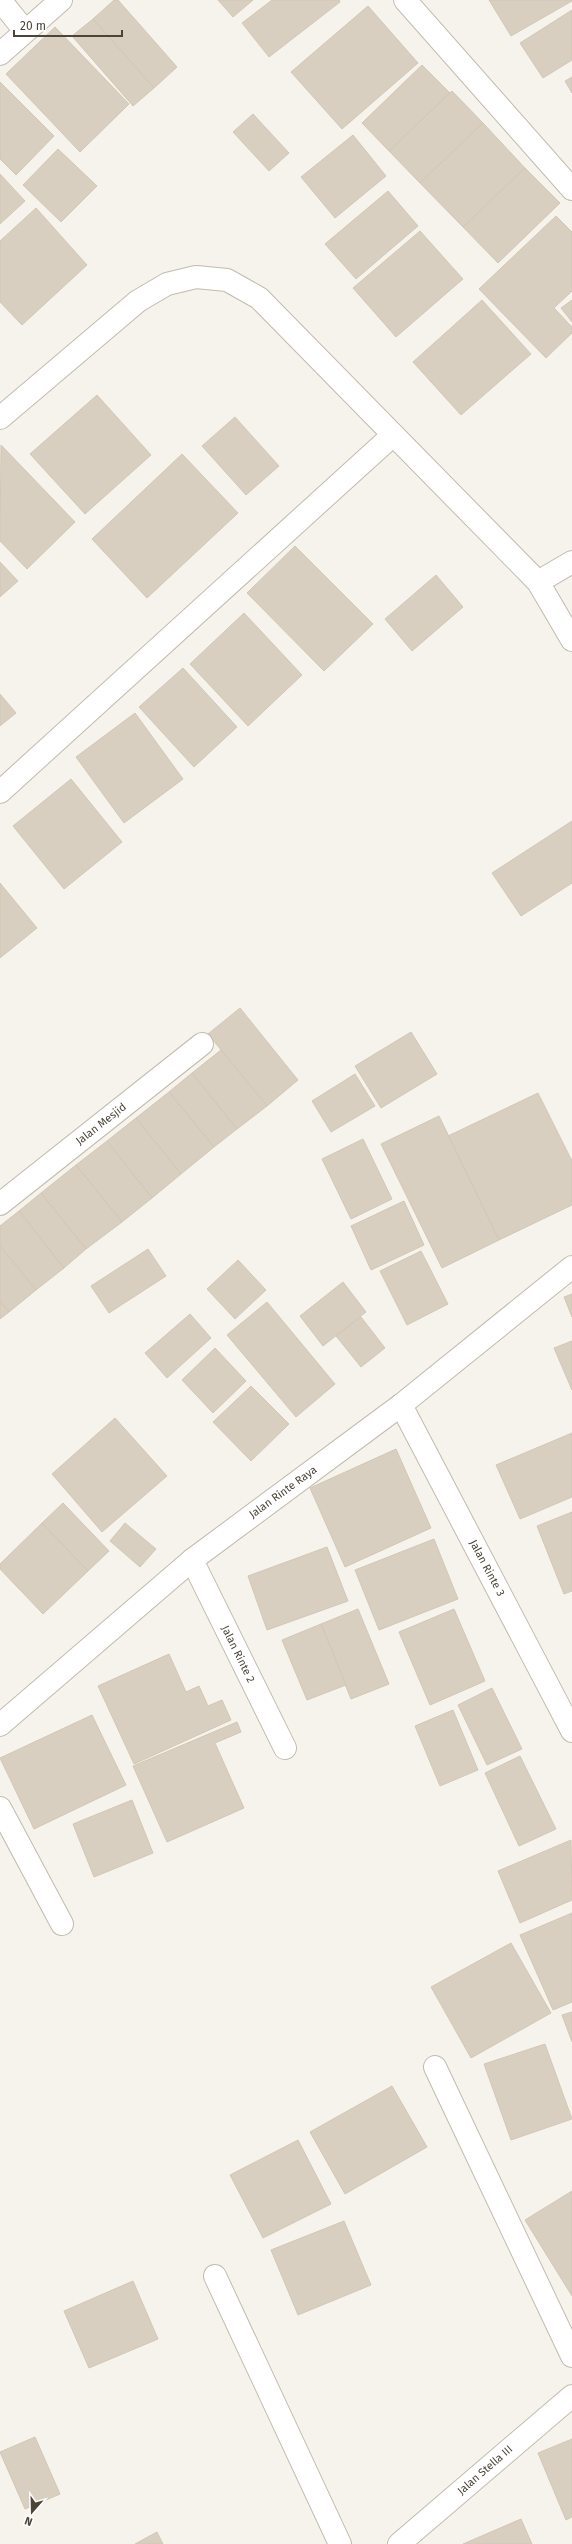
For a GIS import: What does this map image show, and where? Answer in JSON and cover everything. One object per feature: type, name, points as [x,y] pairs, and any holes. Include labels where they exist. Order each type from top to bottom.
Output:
[{"type":"street","points":[[0,0],[25,31]]},
{"type":"street","points":[[0,54],[61,0]]},
{"type":"street","points":[[405,0],[572,189]]},
{"type":"street","points":[[0,418],[138,301],[167,284],[196,277],[227,280],[259,298],[538,582],[572,640]]},
{"type":"street","points":[[0,792],[393,435]]},
{"type":"street","points":[[538,582],[572,562]]},
{"type":"street","name":"Jalan Mesjid","points":[[0,1204],[202,1044]]},
{"type":"street","name":"Jalan Rinte Raya","points":[[0,1725],[192,1560],[401,1405],[572,1267]]},
{"type":"street","name":"Jalan Rinte 3","points":[[401,1405],[572,1730]]},
{"type":"street","name":"Jalan Rinte 2","points":[[192,1560],[285,1748]]},
{"type":"street","points":[[0,1808],[62,1924]]},
{"type":"street","points":[[435,2067],[572,2356]]},
{"type":"street","points":[[215,2276],[340,2544]]},
{"type":"street","name":"Jalan Stella III","points":[[399,2544],[572,2396]]},
{"type":"building","points":[[114,0],[118,0],[177,67],[154,88],[93,19]]},
{"type":"building","points":[[218,0],[253,0],[233,17]]},
{"type":"building","points":[[272,0],[339,0],[340,2],[269,57],[242,23]]},
{"type":"building","points":[[489,0],[572,0],[572,1],[511,36]]},
{"type":"building","points":[[368,6],[418,63],[342,129],[291,72]]},
{"type":"building","points":[[572,10],[572,60],[543,78],[520,43]]},
{"type":"building","points":[[93,19],[154,88],[133,106],[72,36]]},
{"type":"building","points":[[55,27],[129,104],[80,152],[6,74]]},
{"type":"building","points":[[422,65],[450,93],[389,151],[362,123]]},
{"type":"building","points":[[572,77],[572,93],[565,81]]},
{"type":"building","points":[[0,82],[54,136],[16,175],[0,159]]},
{"type":"building","points":[[452,91],[483,123],[420,183],[389,151]]},
{"type":"building","points":[[253,114],[289,153],[269,171],[233,132]]},
{"type":"building","points":[[483,123],[525,168],[463,227],[420,183]]},
{"type":"building","points":[[353,135],[386,176],[335,218],[301,177]]},
{"type":"building","points":[[58,149],[97,186],[61,222],[23,185]]},
{"type":"building","points":[[525,168],[560,203],[498,263],[463,227]]},
{"type":"building","points":[[0,174],[25,201],[0,224]]},
{"type":"building","points":[[388,191],[418,226],[356,279],[325,244]]},
{"type":"building","points":[[36,208],[87,265],[22,325],[0,302],[0,241]]},
{"type":"building","points":[[556,216],[572,232],[572,291],[554,308],[572,327],[572,333],[546,358],[479,289]]},
{"type":"building","points":[[420,231],[463,279],[396,337],[353,288]]},
{"type":"building","points":[[482,300],[531,354],[461,415],[413,362]]},
{"type":"building","points":[[572,300],[572,322],[561,308]]},
{"type":"building","points":[[97,395],[151,455],[85,514],[30,454]]},
{"type":"building","points":[[235,417],[279,466],[246,495],[202,446]]},
{"type":"building","points":[[1,445],[75,522],[27,569],[0,541]]},
{"type":"building","points":[[182,454],[238,513],[147,598],[92,539]]},
{"type":"building","points":[[295,546],[373,624],[324,671],[247,593]]},
{"type":"building","points":[[0,562],[18,581],[0,597]]},
{"type":"building","points":[[436,575],[463,607],[412,651],[385,619]]},
{"type":"building","points":[[244,613],[302,675],[248,726],[190,664]]},
{"type":"building","points":[[183,668],[237,727],[194,767],[139,707]]},
{"type":"building","points":[[0,694],[16,713],[0,726]]},
{"type":"building","points":[[135,713],[183,779],[124,823],[76,757]]},
{"type":"building","points":[[71,779],[122,842],[64,889],[13,826]]},
{"type":"building","points":[[572,821],[572,883],[521,916],[492,873]]},
{"type":"building","points":[[0,883],[37,928],[0,958]]},
{"type":"building","points":[[240,1008],[298,1080],[267,1106],[208,1034]]},
{"type":"building","points":[[411,1032],[437,1074],[381,1108],[355,1066]]},
{"type":"building","points":[[221,1050],[267,1106],[237,1129],[192,1073]]},
{"type":"building","points":[[192,1073],[237,1129],[214,1147],[169,1092]]},
{"type":"building","points":[[355,1074],[375,1106],[331,1132],[312,1101]]},
{"type":"building","points":[[169,1092],[214,1147],[181,1174],[136,1118]]},
{"type":"building","points":[[538,1093],[572,1161],[572,1205],[499,1240],[448,1136]]},
{"type":"building","points":[[439,1116],[499,1240],[442,1268],[381,1144]]},
{"type":"building","points":[[136,1118],[181,1174],[152,1198],[107,1141]]},
{"type":"building","points":[[363,1139],[392,1199],[351,1219],[322,1159]]},
{"type":"building","points":[[107,1141],[152,1198],[122,1222],[76,1165]]},
{"type":"building","points":[[76,1165],[122,1222],[86,1249],[41,1193]]},
{"type":"building","points":[[41,1193],[86,1249],[64,1268],[19,1211]]},
{"type":"building","points":[[404,1201],[424,1245],[371,1270],[351,1226]]},
{"type":"building","points":[[19,1211],[64,1268],[36,1290],[0,1246],[0,1226]]},
{"type":"building","points":[[0,1246],[36,1290],[9,1312],[0,1301]]},
{"type":"building","points":[[148,1249],[166,1276],[109,1313],[91,1286]]},
{"type":"building","points":[[421,1251],[448,1304],[407,1325],[380,1271]]},
{"type":"building","points":[[238,1260],[266,1290],[235,1319],[207,1289]]},
{"type":"building","points":[[343,1282],[366,1312],[323,1346],[300,1316]]},
{"type":"building","points":[[572,1294],[572,1317],[564,1297]]},
{"type":"building","points":[[0,1301],[9,1312],[0,1319]]},
{"type":"building","points":[[267,1302],[335,1384],[296,1417],[227,1335]]},
{"type":"building","points":[[190,1314],[211,1338],[167,1378],[145,1353]]},
{"type":"building","points":[[361,1317],[385,1348],[361,1367],[336,1336]]},
{"type":"building","points":[[572,1341],[572,1390],[554,1348]]},
{"type":"building","points":[[215,1348],[246,1381],[213,1413],[182,1380]]},
{"type":"building","points":[[251,1386],[289,1424],[251,1461],[213,1422]]},
{"type":"building","points":[[115,1418],[167,1476],[102,1532],[52,1474]]},
{"type":"building","points":[[572,1433],[572,1497],[520,1519],[496,1465]]},
{"type":"building","points":[[396,1449],[431,1528],[345,1567],[310,1488]]},
{"type":"building","points":[[63,1503],[109,1551],[88,1571],[42,1523]]},
{"type":"building","points":[[572,1512],[572,1591],[564,1594],[537,1526]]},
{"type":"building","points":[[42,1523],[88,1571],[43,1614],[0,1569],[0,1564]]},
{"type":"building","points":[[125,1523],[156,1549],[140,1567],[110,1541]]},
{"type":"building","points":[[434,1539],[458,1599],[379,1630],[355,1570]]},
{"type":"building","points":[[327,1547],[348,1601],[267,1630],[248,1576]]},
{"type":"building","points":[[358,1609],[389,1684],[351,1699],[321,1624]]},
{"type":"building","points":[[454,1609],[485,1681],[430,1705],[399,1632]]},
{"type":"building","points":[[321,1624],[346,1685],[307,1700],[282,1640]]},
{"type":"building","points":[[169,1654],[186,1692],[199,1686],[208,1706],[222,1700],[231,1720],[134,1764],[98,1686]]},
{"type":"building","points":[[492,1688],[522,1749],[487,1765],[458,1705]]},
{"type":"building","points":[[453,1710],[478,1770],[440,1786],[415,1726]]},
{"type":"building","points":[[92,1715],[126,1785],[34,1829],[0,1758]]},
{"type":"building","points":[[237,1722],[241,1732],[215,1743],[244,1808],[167,1842],[133,1766]]},
{"type":"building","points":[[520,1756],[556,1829],[519,1846],[485,1773]]},
{"type":"building","points":[[132,1800],[153,1853],[94,1877],[73,1824]]},
{"type":"building","points":[[571,1840],[572,1900],[520,1923],[498,1871]]},
{"type":"building","points":[[572,1913],[572,2002],[553,2010],[520,1935]]},
{"type":"building","points":[[511,1943],[551,2013],[471,2058],[431,1987]]},
{"type":"building","points":[[572,2012],[572,2042],[562,2015]]},
{"type":"building","points":[[545,2044],[572,2119],[511,2140],[484,2064]]},
{"type":"building","points":[[392,2086],[427,2147],[345,2194],[310,2132]]},
{"type":"building","points":[[298,2140],[331,2204],[263,2238],[230,2175]]},
{"type":"building","points":[[572,2191],[572,2296],[525,2220]]},
{"type":"building","points":[[344,2221],[371,2285],[298,2315],[271,2250]]},
{"type":"building","points":[[133,2281],[158,2339],[89,2368],[64,2311]]},
{"type":"building","points":[[35,2437],[60,2494],[25,2509],[0,2452]]},
{"type":"building","points":[[572,2439],[572,2517],[566,2520],[538,2453]]},
{"type":"building","points":[[521,2519],[532,2544],[463,2544]]},
{"type":"building","points":[[157,2532],[163,2544],[135,2544]]}]
